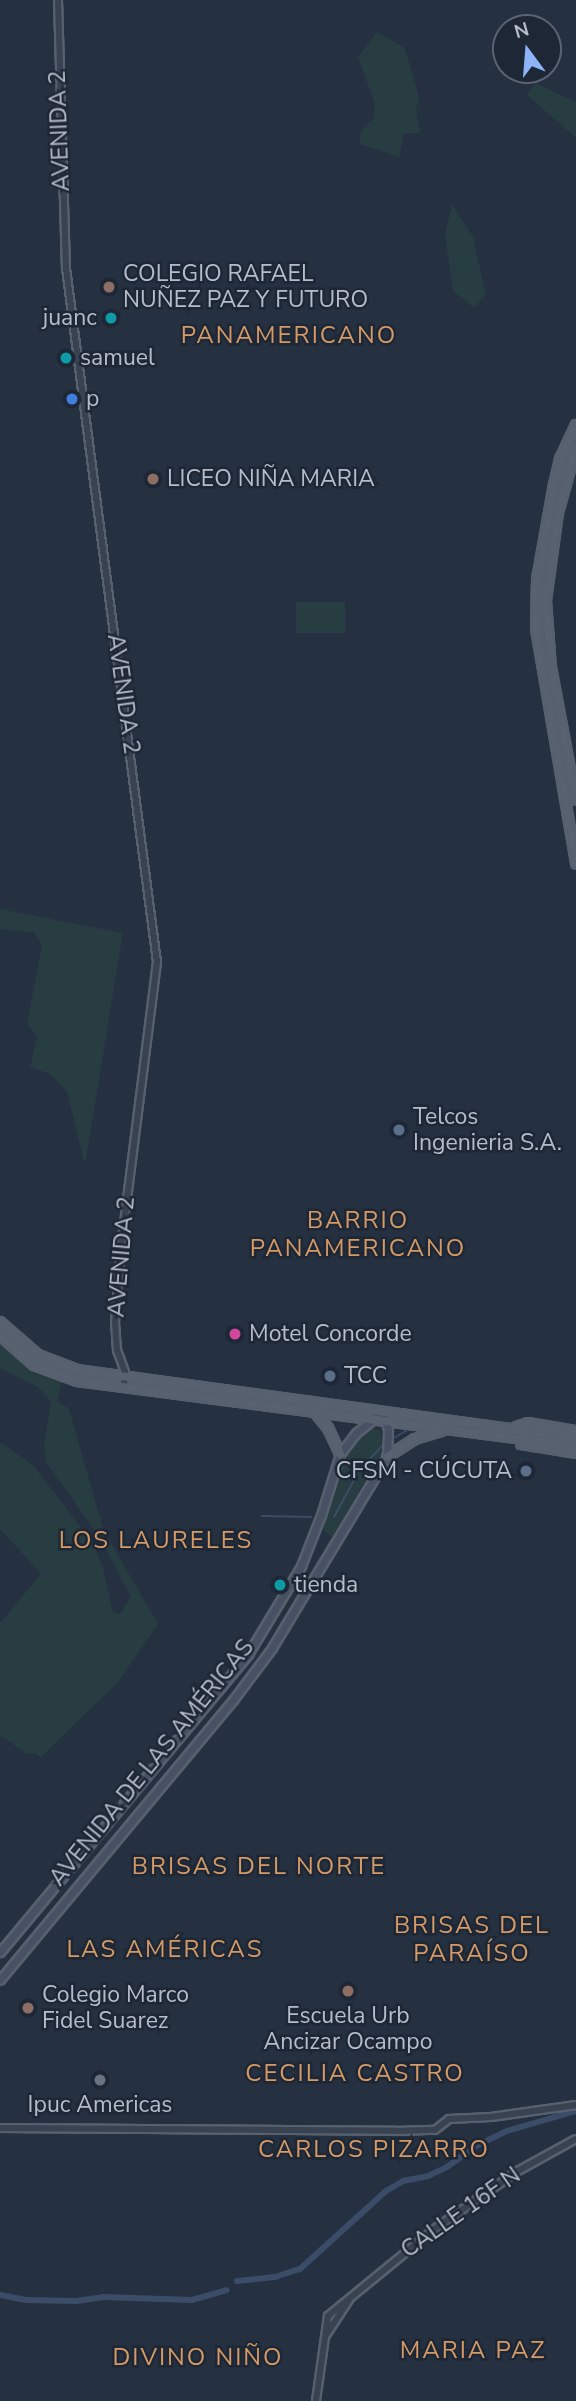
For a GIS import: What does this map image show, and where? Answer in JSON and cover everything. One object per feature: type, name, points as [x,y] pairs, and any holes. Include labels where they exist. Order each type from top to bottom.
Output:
[{"type":"main road","points":[[576,425],[558,468],[536,600],[541,667],[576,864]]},
{"type":"main road","points":[[576,448],[554,533],[545,601],[551,667],[576,800]]},
{"type":"main road","points":[[0,1322],[29,1350],[46,1360],[77,1370],[383,1411],[576,1446]]},
{"type":"main road","points":[[0,1335],[24,1358],[53,1374],[372,1419],[387,1425],[576,1437]]},
{"type":"main road","name":"AVENIDA DE LAS AMÉRICAS","points":[[0,1952],[248,1654],[300,1566],[318,1523],[340,1454],[356,1433],[383,1411],[387,1425],[387,1452],[255,1671],[0,1980]]},
{"type":"main road","points":[[314,1412],[328,1428],[340,1454]]},
{"type":"main road","points":[[508,1433],[528,1423],[576,1431]]},
{"type":"main road","points":[[387,1452],[446,1429]]},
{"type":"main road","points":[[508,1433],[524,1445],[576,1454]]},
{"type":"street","name":"AVENIDA 2","points":[[58,0],[66,268],[157,962],[121,1246],[115,1322],[117,1350],[125,1376],[124,1386]]},
{"type":"street","points":[[0,2127],[437,2127],[449,2119],[491,2117],[576,2105]]},
{"type":"street","name":"CALLE 16F N","points":[[324,2337],[351,2295],[433,2230],[516,2172],[576,2139]]},
{"type":"street","name":"CALLE 16F N","points":[[328,2318],[338,2312]]},
{"type":"street","points":[[328,2318],[334,2325]]},
{"type":"street","points":[[316,2401],[328,2318]]},
{"type":"green space","points":[[377,32],[405,48],[419,97],[416,110],[420,133],[404,133],[399,157],[359,144],[361,130],[374,118],[375,104],[358,57]]},
{"type":"green space","points":[[537,84],[576,102],[576,138],[527,95]]},
{"type":"green space","points":[[452,204],[473,237],[486,295],[474,308],[453,291],[445,235]]},
{"type":"green space","points":[[296,602],[345,602],[345,633],[296,633]]},
{"type":"green space","points":[[0,909],[123,933],[85,1165],[67,1092],[50,1074],[30,1067],[37,1036],[27,1024],[42,945],[34,933],[0,929]]},
{"type":"green space","points":[[0,1339],[33,1370],[62,1381],[57,1401],[69,1409],[104,1531],[158,1624],[119,1681],[41,1757],[34,1753],[27,1754],[0,1735],[0,1623],[41,1574],[0,1529],[0,1442],[33,1465],[93,1543],[103,1568],[113,1612],[120,1614],[131,1597],[101,1540],[46,1462],[44,1445],[51,1401],[38,1387],[0,1368]]},
{"type":"green space","points":[[370,1426],[381,1431],[382,1453],[332,1537],[323,1530],[321,1521],[340,1460],[357,1436]]},
{"type":"waterway","points":[[392,1439],[406,1431]]},
{"type":"waterway","points":[[334,1517],[360,1469],[384,1444]]},
{"type":"waterway","points":[[262,1516],[311,1517]]},
{"type":"waterway","points":[[237,2281],[275,2277],[300,2269],[386,2191],[403,2181],[428,2176],[447,2167],[476,2146],[507,2131],[576,2111]]},
{"type":"waterway","points":[[0,2295],[25,2300],[76,2301],[103,2297],[192,2300],[227,2290]]},
{"type":"place","name":"COLEGIO RAFAEL NUÑEZ PAZ Y FUTURO","points":[[109,287]]},
{"type":"place","name":"juanc","points":[[111,318]]},
{"type":"place","name":"samuel","points":[[66,358]]},
{"type":"place","name":"p","points":[[72,399]]},
{"type":"place","name":"LICEO NIÑA MARIA","points":[[153,479]]},
{"type":"place","name":"Telcos Ingenieria S.A.","points":[[399,1130]]},
{"type":"place","name":"Motel Concorde","points":[[235,1334]]},
{"type":"place","name":"TCC","points":[[330,1376]]},
{"type":"place","name":"CFSM - CÚCUTA","points":[[526,1471]]},
{"type":"place","name":"tienda","points":[[280,1585]]},
{"type":"place","name":"Escuela Urb Ancizar Ocampo","points":[[348,1991]]},
{"type":"place","name":"Colegio Marco Fidel Suarez","points":[[28,2008]]},
{"type":"place","name":"Ipuc Americas","points":[[100,2080]]},
{"type":"district","name":"PANAMERICANO","points":[[289,336]]},
{"type":"district","name":"BARRIO PANAMERICANO","points":[[358,1235]]},
{"type":"district","name":"LOS LAURELES","points":[[156,1541]]},
{"type":"district","name":"BRISAS DEL NORTE","points":[[259,1867]]},
{"type":"district","name":"BRISAS DEL PARAÍSO","points":[[472,1940]]},
{"type":"district","name":"LAS AMÉRICAS","points":[[165,1950]]},
{"type":"district","name":"CECILIA CASTRO","points":[[355,2074]]},
{"type":"district","name":"CARLOS PIZARRO","points":[[374,2150]]},
{"type":"district","name":"MARIA PAZ","points":[[473,2351]]},
{"type":"district","name":"DIVINO NIÑO","points":[[198,2358]]}]
